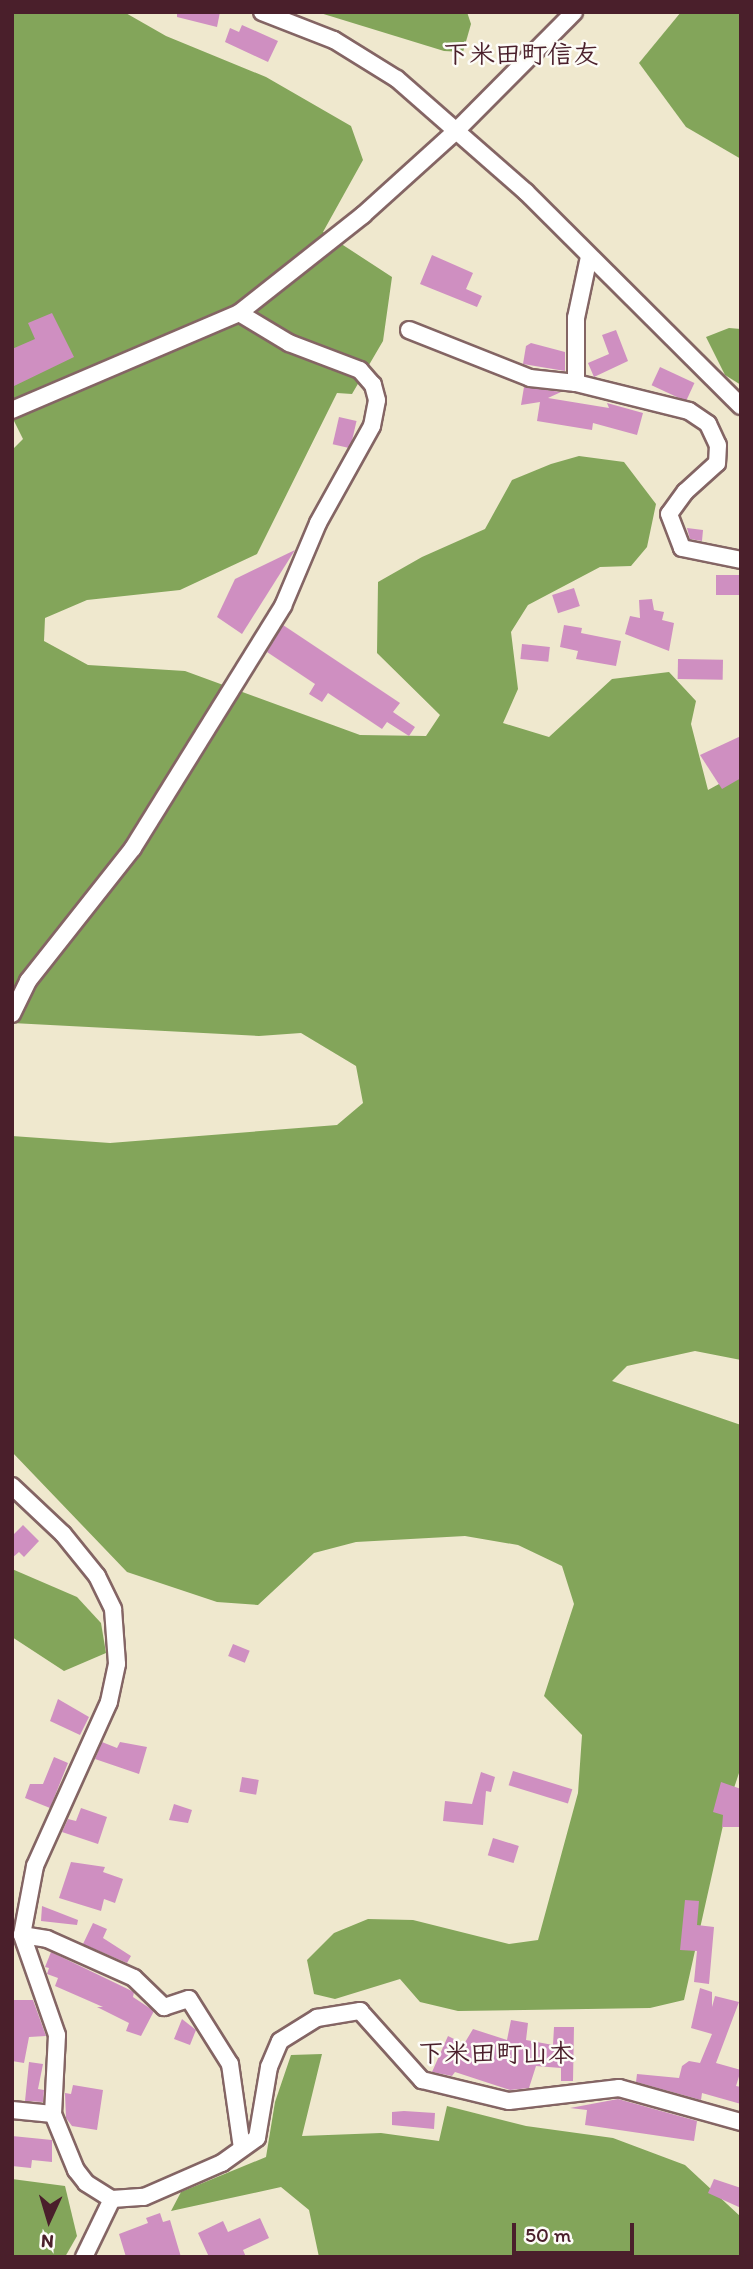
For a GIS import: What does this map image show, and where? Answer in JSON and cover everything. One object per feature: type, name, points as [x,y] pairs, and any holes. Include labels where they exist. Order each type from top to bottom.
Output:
[{"type":"street","points":[[262,12],[334,40],[397,79],[457,130],[741,406]]},
{"type":"street","points":[[12,410],[239,313],[363,215],[457,130],[574,12]]},
{"type":"street","points":[[576,383],[576,318],[589,257]]},
{"type":"street","points":[[12,1014],[28,981],[133,848],[283,606],[318,523],[372,426],[377,400],[373,385],[360,370],[289,344],[239,313]]},
{"type":"street","points":[[409,330],[530,378],[576,383],[689,411],[708,424],[718,445],[717,463],[685,492],[669,514],[682,548],[741,560]]},
{"type":"street","points":[[12,1486],[63,1534],[97,1576],[113,1609],[117,1664],[108,1702],[35,1866],[22,1935],[57,2035],[53,2115],[76,2170],[112,2199],[144,2197],[222,2163],[257,2138],[270,2067],[280,2041],[317,2018],[360,2011],[422,2080],[509,2101],[619,2088],[741,2122]]},
{"type":"street","points":[[22,1935],[47,1939],[134,1978],[164,2007],[189,1999],[230,2064],[242,2148]]},
{"type":"street","points":[[12,2110],[53,2115]]},
{"type":"street","points":[[84,2257],[112,2199]]},
{"type":"green space","points":[[12,12],[124,12],[166,36],[266,77],[351,126],[363,160],[323,232],[392,277],[383,341],[352,394],[337,393],[257,554],[180,590],[87,600],[45,618],[44,641],[88,665],[185,671],[360,735],[426,736],[440,715],[377,653],[378,582],[422,557],[485,529],[512,480],[579,456],[624,462],[656,504],[647,547],[631,566],[600,567],[528,605],[511,632],[518,689],[503,723],[549,737],[612,679],[669,672],[696,701],[691,724],[708,790],[741,772],[741,1360],[695,1351],[627,1366],[612,1381],[741,1425],[741,1767],[726,1812],[684,2000],[650,2008],[458,2011],[420,2002],[400,1979],[335,1999],[314,1994],[307,1960],[334,1933],[368,1919],[413,1920],[509,1944],[538,1940],[578,1793],[582,1735],[544,1696],[574,1604],[562,1566],[518,1545],[465,1536],[356,1542],[314,1553],[258,1605],[217,1602],[127,1572],[12,1452],[12,1136],[110,1143],[337,1125],[363,1103],[356,1066],[301,1033],[259,1036],[12,1023],[12,450],[23,439],[12,417]]},
{"type":"green space","points":[[317,12],[467,12],[471,24],[463,52],[444,51]]},
{"type":"green space","points":[[681,12],[741,12],[741,159],[686,127],[639,63]]},
{"type":"green space","points":[[729,328],[741,329],[741,385],[725,375],[706,337]]},
{"type":"green space","points":[[12,1569],[77,1597],[101,1623],[106,1653],[64,1671],[12,1637]]},
{"type":"green space","points":[[322,2054],[302,2136],[381,2133],[439,2141],[447,2106],[526,2126],[613,2138],[685,2165],[741,2217],[741,2257],[319,2257],[309,2210],[281,2187],[171,2211],[181,2192],[266,2157],[275,2102],[291,2055]]},
{"type":"green space","points":[[12,2179],[65,2186],[77,2236],[65,2257],[12,2257]]},
{"type":"building","points":[[177,12],[220,12],[217,27],[177,17]]},
{"type":"building","points":[[242,25],[278,41],[268,62],[225,42],[230,28],[239,32]]},
{"type":"building","points":[[432,255],[473,273],[466,289],[482,296],[477,307],[420,284]]},
{"type":"building","points":[[52,313],[74,357],[12,387],[12,349],[35,339],[28,323]]},
{"type":"building","points":[[616,330],[628,361],[594,377],[588,363],[609,354],[602,335]]},
{"type":"building","points":[[531,343],[565,352],[565,371],[523,364],[526,346]]},
{"type":"building","points":[[660,367],[694,383],[686,401],[652,385]]},
{"type":"building","points":[[524,387],[561,392],[548,398],[609,408],[607,403],[643,413],[637,435],[593,423],[592,430],[537,421],[540,402],[521,405]]},
{"type":"building","points":[[339,417],[357,421],[350,448],[333,444]]},
{"type":"building","points":[[687,528],[703,530],[702,541],[690,539]]},
{"type":"building","points":[[295,550],[242,634],[217,617],[235,579]]},
{"type":"building","points":[[716,575],[741,575],[741,595],[716,595]]},
{"type":"building","points":[[574,588],[580,606],[558,613],[552,595]]},
{"type":"building","points":[[652,599],[654,610],[664,612],[662,620],[674,623],[669,651],[625,634],[630,616],[640,618],[639,600]]},
{"type":"building","points":[[283,625],[400,703],[393,712],[415,727],[409,736],[387,722],[382,729],[328,693],[322,702],[309,694],[315,684],[267,652]]},
{"type":"building","points":[[564,625],[582,628],[581,633],[621,641],[616,666],[576,659],[578,651],[560,647]]},
{"type":"building","points":[[522,644],[550,647],[548,662],[520,659]]},
{"type":"building","points":[[678,659],[723,660],[723,680],[678,679]]},
{"type":"building","points":[[741,736],[741,778],[722,789],[700,755]]},
{"type":"building","points":[[23,1525],[39,1541],[24,1557],[19,1552],[12,1558],[12,1536]]},
{"type":"building","points":[[233,1644],[250,1651],[245,1663],[228,1656]]},
{"type":"building","points":[[58,1699],[89,1717],[80,1735],[50,1721]]},
{"type":"building","points":[[102,1742],[117,1748],[120,1742],[147,1747],[139,1774],[95,1759]]},
{"type":"building","points":[[54,1757],[68,1763],[50,1808],[25,1798],[30,1784],[43,1784]]},
{"type":"building","points":[[513,1771],[572,1789],[568,1803],[509,1785]]},
{"type":"building","points":[[481,1772],[495,1777],[491,1792],[486,1791],[483,1825],[443,1821],[445,1801],[472,1804]]},
{"type":"building","points":[[242,1777],[259,1780],[256,1795],[239,1792]]},
{"type":"building","points":[[721,1782],[741,1789],[741,1827],[722,1827],[723,1815],[713,1812]]},
{"type":"building","points":[[174,1804],[192,1810],[188,1823],[169,1820]]},
{"type":"building","points":[[81,1808],[107,1817],[98,1844],[62,1832],[68,1819],[76,1821]]},
{"type":"building","points":[[493,1838],[519,1846],[514,1863],[488,1855]]},
{"type":"building","points":[[71,1862],[105,1867],[103,1872],[123,1879],[115,1903],[104,1899],[101,1911],[59,1898]]},
{"type":"building","points":[[685,1900],[699,1901],[697,1925],[714,1927],[709,1984],[694,1982],[697,1951],[680,1950]]},
{"type":"building","points":[[42,1906],[78,1920],[77,1925],[41,1921]]},
{"type":"building","points":[[93,1923],[107,1929],[103,1938],[131,1956],[127,1963],[83,1944]]},
{"type":"building","points":[[51,1952],[134,1992],[133,1997],[154,2011],[141,2036],[126,2031],[129,2023],[97,2007],[103,2007],[55,1986],[58,1978],[47,1974],[49,1968],[45,1967]]},
{"type":"building","points":[[700,1988],[712,1992],[712,2007],[715,1996],[739,2002],[716,2063],[741,2070],[736,2086],[741,2087],[741,2104],[702,2093],[701,2100],[636,2082],[637,2074],[679,2078],[682,2066],[689,2061],[700,2063],[712,2034],[691,2028]]},
{"type":"building","points":[[12,2000],[33,2000],[46,2036],[29,2037],[24,2063],[12,2061]]},
{"type":"building","points":[[182,2019],[196,2030],[190,2045],[174,2039]]},
{"type":"building","points":[[511,2020],[528,2023],[526,2040],[553,2045],[554,2027],[574,2027],[573,2081],[561,2081],[561,2068],[536,2066],[529,2088],[510,2090],[455,2072],[452,2076],[432,2072],[448,2036],[464,2044],[473,2029],[507,2040]]},
{"type":"building","points":[[29,2062],[43,2064],[38,2089],[44,2090],[43,2102],[25,2101]]},
{"type":"building","points":[[73,2085],[103,2090],[97,2130],[72,2126],[66,2118],[65,2093],[71,2094]]},
{"type":"building","points":[[618,2099],[697,2121],[694,2141],[585,2125],[587,2110],[570,2108]]},
{"type":"building","points":[[392,2112],[435,2113],[434,2129],[392,2125]]},
{"type":"building","points":[[12,2136],[52,2140],[52,2162],[32,2160],[31,2168],[12,2166]]},
{"type":"building","points":[[714,2179],[741,2188],[741,2208],[708,2193]]},
{"type":"building","points":[[160,2213],[163,2222],[170,2220],[181,2257],[126,2257],[119,2234],[148,2223],[146,2218]]},
{"type":"building","points":[[260,2218],[269,2238],[243,2250],[246,2257],[209,2257],[198,2233],[223,2221],[228,2232]]},
{"type":"district","name":"下米田町信友","points":[[521,55]]},
{"type":"district","name":"下米田町山本","points":[[496,2054]]}]
